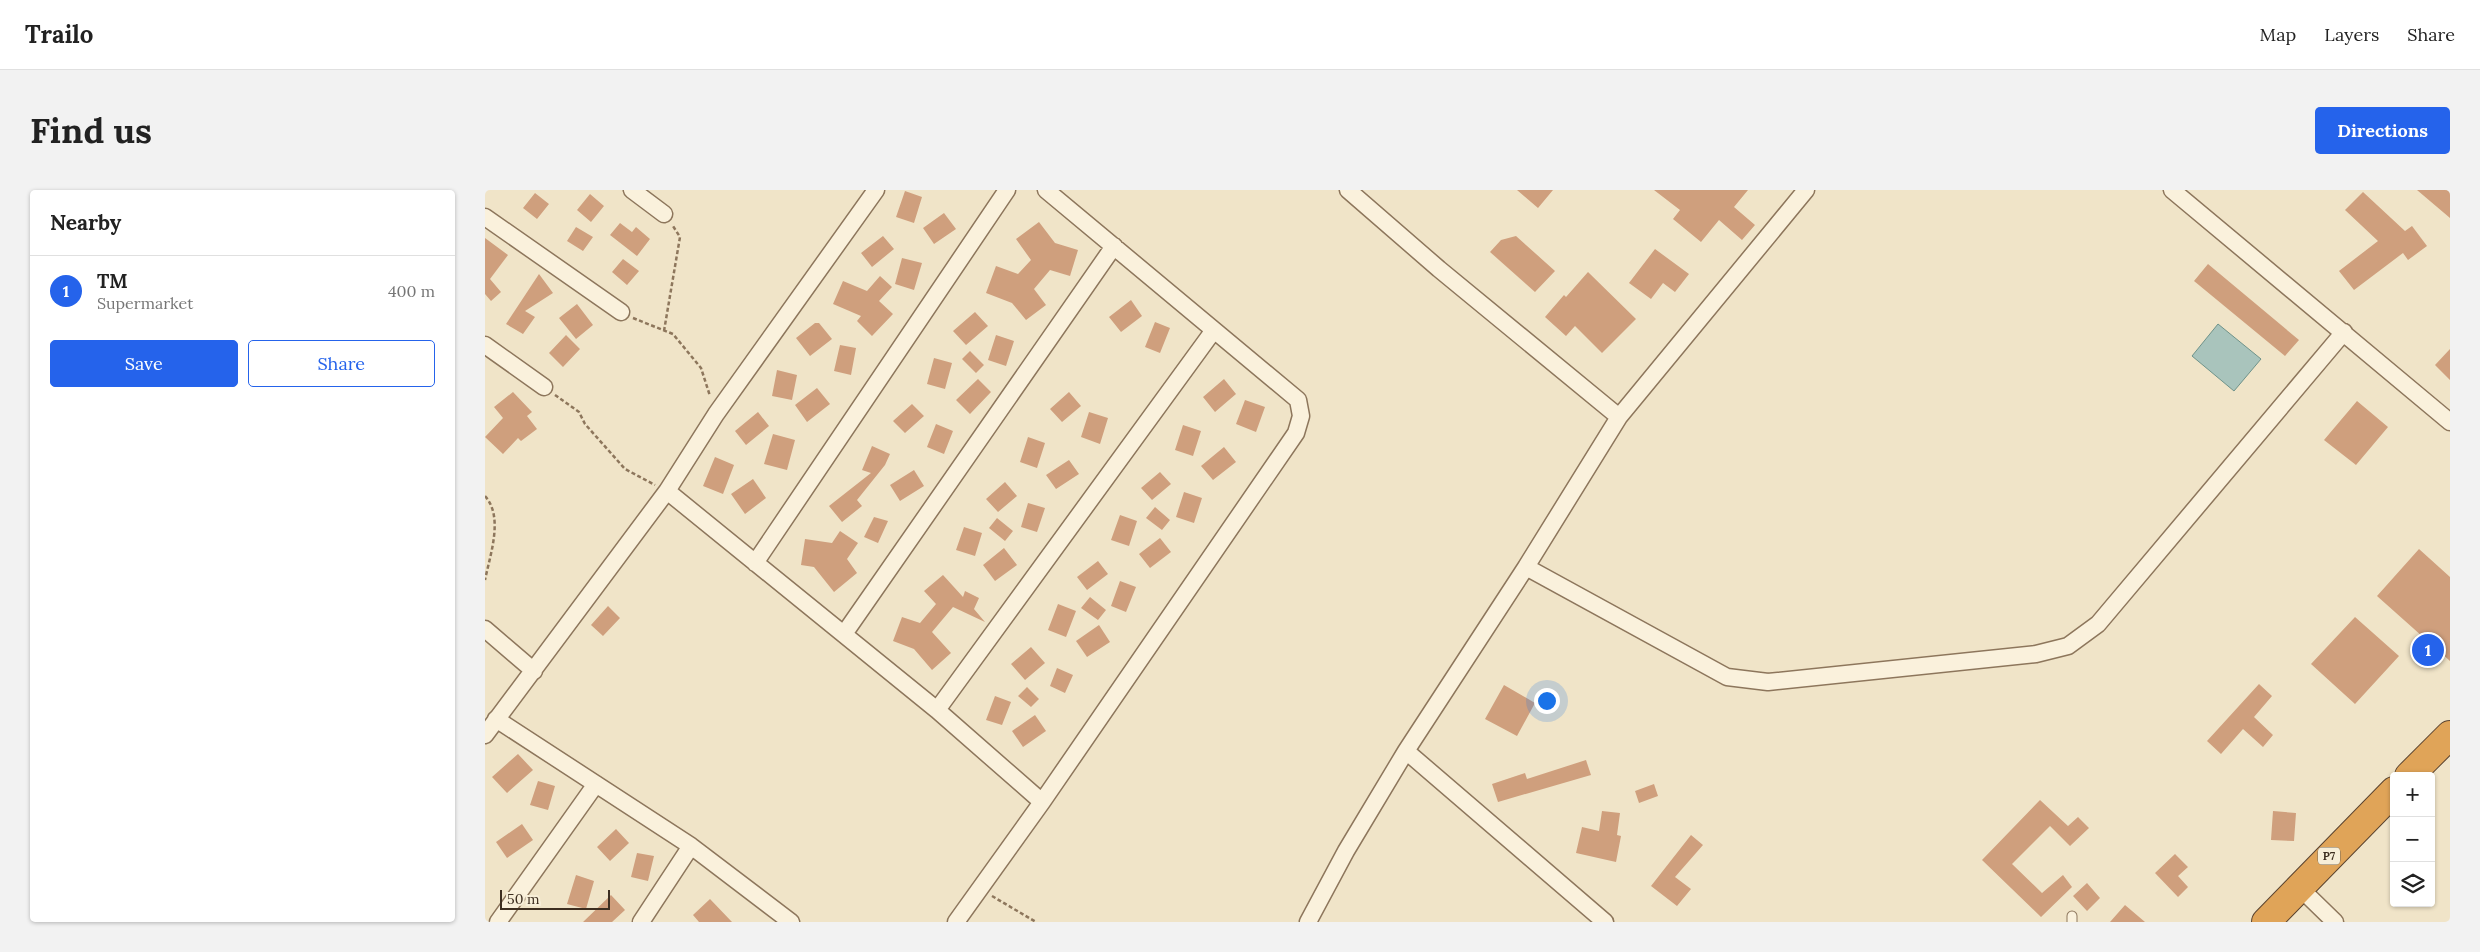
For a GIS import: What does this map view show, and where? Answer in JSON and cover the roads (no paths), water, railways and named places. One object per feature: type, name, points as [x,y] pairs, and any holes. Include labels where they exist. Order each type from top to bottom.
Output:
[{"type":"highway","points":[[2413,772],[2450,735]]},
{"type":"highway","name":"P7","points":[[2266,922],[2390,795]]},
{"type":"street","points":[[632,190],[664,214]]},
{"type":"street","points":[[485,735],[667,491],[716,414],[876,190]]},
{"type":"street","points":[[755,563],[1007,190]]},
{"type":"street","points":[[955,922],[1042,802],[1296,433],[1301,416],[1298,400],[1046,190]]},
{"type":"street","points":[[1348,190],[1439,269],[1619,417]]},
{"type":"street","points":[[1307,922],[1346,851],[1406,751],[1526,567],[1619,417],[1806,190]]},
{"type":"street","points":[[2172,190],[2450,422]]},
{"type":"street","points":[[485,217],[621,312]]},
{"type":"street","points":[[843,634],[1114,246]]},
{"type":"street","points":[[937,710],[1214,330]]},
{"type":"street","points":[[1526,567],[1727,677],[1767,682],[2036,654],[2068,646],[2098,624],[2344,332]]},
{"type":"street","points":[[485,345],[544,388]]},
{"type":"street","points":[[667,491],[937,710],[1042,802]]},
{"type":"street","points":[[485,629],[534,671]]},
{"type":"street","points":[[496,719],[691,846],[791,922]]},
{"type":"street","points":[[1406,751],[1605,922]]},
{"type":"street","points":[[498,922],[596,784]]},
{"type":"street","points":[[641,922],[691,846]]},
{"type":"street","points":[[2299,887],[2335,922]]},
{"type":"water","points":[[2218,324],[2261,359],[2234,391],[2192,356]]},
{"type":"place","name":"TM","points":[[2428,650]]}]
